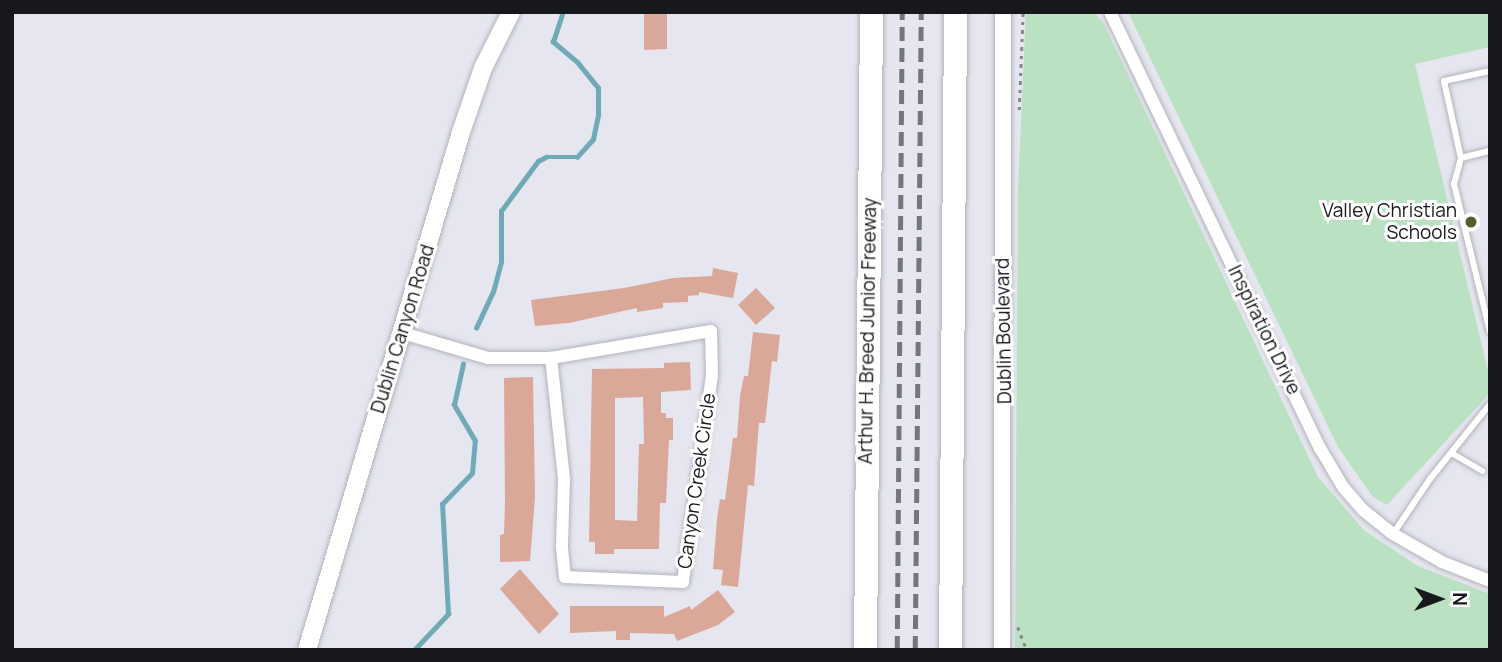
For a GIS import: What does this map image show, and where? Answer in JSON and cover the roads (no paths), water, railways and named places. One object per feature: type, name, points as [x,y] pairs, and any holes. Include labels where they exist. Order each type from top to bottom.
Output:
[{"type":"highway","name":"Arthur H. Breed Junior Freeway","points":[[865,650],[871,12]]},
{"type":"highway","points":[[950,650],[955,12]]},
{"type":"main road","name":"Dublin Canyon Road","points":[[307,650],[461,132],[483,68],[511,12]]},
{"type":"street","name":"Dublin Boulevard","points":[[1002,650],[1005,336],[1001,181],[1003,12]]},
{"type":"street","name":"Inspiration Drive","points":[[1110,12],[1327,461],[1353,499],[1393,534],[1442,562],[1490,581]]},
{"type":"street","name":"Canyon Creek Circle","points":[[403,333],[488,358],[551,358],[711,331],[712,375],[683,582],[565,577],[564,479],[551,358]]},
{"type":"lane","points":[[1490,71],[1444,81],[1461,158],[1454,184],[1490,332]]},
{"type":"lane","points":[[1461,158],[1490,151]]},
{"type":"lane","points":[[1393,534],[1430,479],[1453,454],[1490,404]]},
{"type":"lane","points":[[1453,454],[1482,471]]},
{"type":"waterway","points":[[476,328],[493,292],[501,262],[501,211],[538,161],[546,157],[577,157],[593,139],[598,115],[598,88],[578,63],[553,42],[563,12]]},
{"type":"waterway","points":[[414,650],[448,614],[442,504],[472,473],[475,441],[454,405],[463,364]]},
{"type":"railway","points":[[897,650],[902,12]]},
{"type":"railway","points":[[915,650],[921,12]]},
{"type":"place","name":"Valley Christian Schools","points":[[1471,222]]}]
